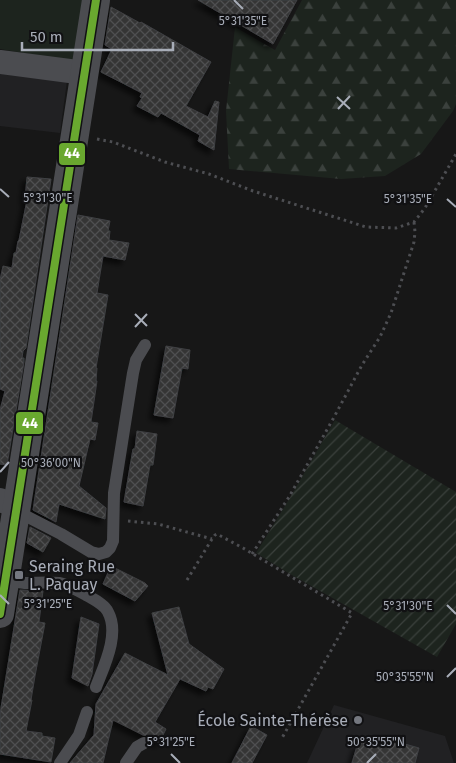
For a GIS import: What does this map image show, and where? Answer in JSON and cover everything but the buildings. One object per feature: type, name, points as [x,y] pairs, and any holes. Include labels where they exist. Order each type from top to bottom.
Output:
[{"type":"street","points":[[0,614],[5,580],[11,506],[96,0]]},
{"type":"street","points":[[0,62],[85,74]]},
{"type":"lane","points":[[11,506],[92,552],[99,554],[106,552],[110,548],[113,541],[113,506],[116,478],[133,373],[136,360],[146,345]]},
{"type":"lane","points":[[5,580],[67,585],[90,596],[108,611],[112,621],[110,649],[96,687]]},
{"type":"lane","points":[[60,763],[76,741],[87,712]]},
{"type":"lane","points":[[126,763],[137,747],[144,743]]},
{"type":"path","points":[[75,134],[114,142],[165,162],[209,174],[253,191],[366,227],[396,228],[414,222],[425,208],[456,154]]},
{"type":"path","points":[[252,554],[296,485],[362,365],[380,337],[391,313],[414,242],[416,232],[414,222]]},
{"type":"path","points":[[113,520],[158,524],[212,539]]},
{"type":"path","points":[[187,580],[212,539],[215,535],[219,535],[352,613],[282,738]]},
{"type":"shaded area","points":[[0,55],[67,81],[60,133],[0,126]]},
{"type":"shaded area","name":"École Sainte-Thérèse","points":[[334,705],[445,736],[454,763],[307,763]]},
{"type":"green space","points":[[0,0],[83,0],[75,62],[0,49]]},
{"type":"green space","points":[[302,0],[456,0],[456,104],[453,111],[421,154],[385,176],[341,179],[229,169],[226,111],[235,27],[275,50]]},
{"type":"green space","points":[[335,420],[456,492],[456,624],[437,657],[256,553]]},
{"type":"transit line","name":"44","points":[[0,614],[96,0]]},
{"type":"place","name":"Seraing Rue L. Paquay","points":[[19,575]]},
{"type":"place","name":"École Sainte-Thérèse","points":[[358,720]]}]
